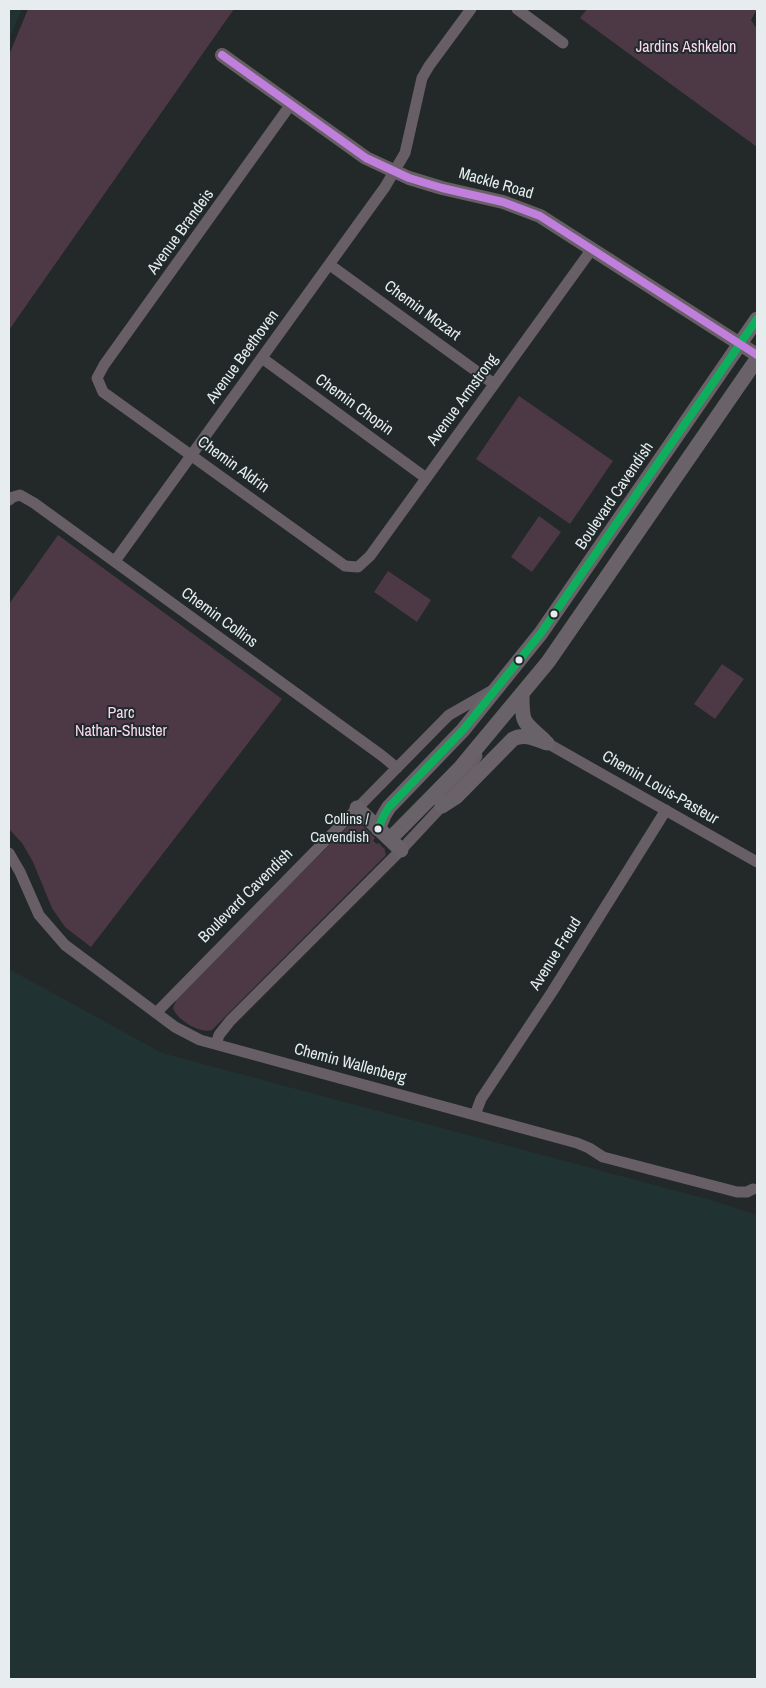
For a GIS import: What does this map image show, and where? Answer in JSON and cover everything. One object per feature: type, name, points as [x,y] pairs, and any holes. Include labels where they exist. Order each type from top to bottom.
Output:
[{"type":"main road","name":"Boulevard Cavendish","points":[[384,834],[384,815],[459,734],[526,653],[757,319]]},
{"type":"main road","points":[[384,834],[460,768],[500,717],[522,695],[562,642],[757,357]]},
{"type":"main road","points":[[522,695],[522,716],[524,721],[547,743]]},
{"type":"main road","points":[[442,806],[456,797],[513,739],[526,736],[547,743]]},
{"type":"main road","points":[[357,808],[401,850]]},
{"type":"street","name":"Avenue Beethoven","points":[[115,561],[330,265],[395,171],[405,153],[422,78],[471,9]]},
{"type":"street","points":[[517,9],[562,43]]},
{"type":"street","name":"Mackle Road","points":[[222,54],[366,158],[409,178],[518,206],[540,216],[740,344],[757,357]]},
{"type":"street","name":"Avenue Brandeis","points":[[96,378],[292,104]]},
{"type":"street","name":"Avenue Armstrong","points":[[358,568],[370,556],[592,249]]},
{"type":"street","name":"Chemin Mozart","points":[[330,265],[494,384]]},
{"type":"street","name":"Chemin Chopin","points":[[262,358],[426,478]]},
{"type":"street","name":"Chemin Aldrin","points":[[96,378],[103,392],[345,566],[358,568]]},
{"type":"street","name":"Chemin Collins","points":[[9,500],[20,495],[34,503],[397,768]]},
{"type":"street","name":"Boulevard Cavendish","points":[[156,1013],[450,715],[496,689]]},
{"type":"street","points":[[216,1044],[219,1035],[230,1021],[401,850],[442,806],[451,791],[466,774],[500,717]]},
{"type":"street","name":"Chemin Louis-Pasteur","points":[[547,743],[757,862]]},
{"type":"street","name":"Avenue Freud","points":[[475,1115],[481,1099],[666,810]]},
{"type":"street","name":"Chemin Wallenberg","points":[[9,853],[20,872],[39,915],[54,933],[78,955],[156,1013],[185,1033],[200,1040],[578,1143],[603,1157],[737,1192],[747,1192],[753,1189]]},
{"type":"shaded area","points":[[9,9],[22,9],[9,39]]},
{"type":"shaded area","points":[[9,969],[162,1053],[714,1201],[757,1215],[757,1679],[9,1679]]},
{"type":"green space","points":[[28,9],[234,9],[9,330],[9,55]]},
{"type":"green space","name":"Jardins Ashkelon","points":[[587,9],[757,9],[751,20],[757,29],[757,147],[580,18]]},
{"type":"green space","points":[[519,396],[613,461],[570,524],[476,459]]},
{"type":"green space","points":[[539,516],[561,532],[532,572],[511,557]]},
{"type":"green space","name":"Parc Nathan-Shuster","points":[[58,535],[282,699],[91,947],[65,927],[52,908],[33,862],[22,843],[9,829],[9,604]]},
{"type":"green space","points":[[388,571],[431,600],[417,622],[374,592]]},
{"type":"green space","points":[[722,664],[744,679],[715,719],[694,704]]},
{"type":"green space","points":[[352,822],[360,823],[375,838],[373,841],[384,847],[386,855],[212,1030],[207,1031],[195,1028],[179,1017],[173,1008],[177,998]]},
{"type":"transit line","points":[[222,55],[366,158],[409,178],[442,188],[503,202],[540,216],[757,355]]},
{"type":"transit line","points":[[378,829],[389,807],[463,730],[541,633],[757,319]]},
{"type":"place","name":"Collins / Cavendish","points":[[378,829]]}]
